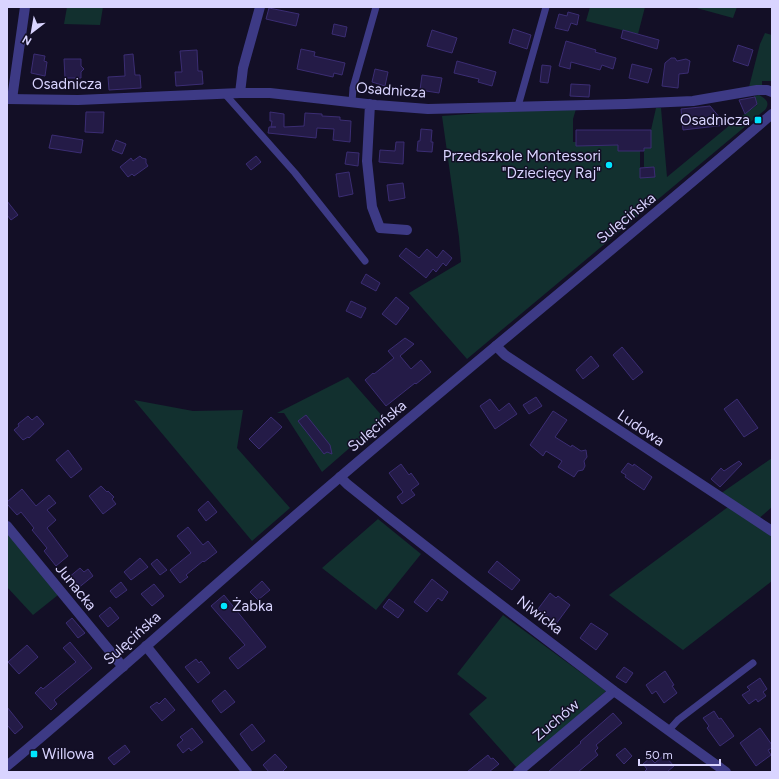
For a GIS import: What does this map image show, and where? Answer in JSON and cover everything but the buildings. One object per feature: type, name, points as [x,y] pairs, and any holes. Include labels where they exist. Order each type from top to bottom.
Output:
[{"type":"street","points":[[9,99],[25,7]]},
{"type":"street","points":[[240,93],[243,68],[260,7]]},
{"type":"street","name":"Osadnicza","points":[[9,99],[78,100],[270,93],[370,104],[428,108],[693,101],[758,90],[767,90],[772,92]]},
{"type":"street","points":[[370,104],[367,161],[372,207],[380,228],[407,230]]},
{"type":"street","name":"Sulęcińska","points":[[7,766],[83,703],[122,667],[340,477],[692,183],[772,114]]},
{"type":"street","name":"Ludowa","points":[[496,346],[505,355],[772,531]]},
{"type":"street","name":"Niwicka","points":[[340,477],[388,518],[614,691],[726,772]]},
{"type":"street","name":"Junacka","points":[[7,526],[122,667]]},
{"type":"street","points":[[146,646],[246,772]]},
{"type":"street","name":"Zuchów","points":[[518,772],[614,691]]},
{"type":"lane","points":[[352,102],[353,88],[376,7]]},
{"type":"lane","points":[[518,106],[546,7]]},
{"type":"lane","points":[[224,94],[295,173],[365,261]]},
{"type":"lane","points":[[669,730],[678,720],[754,664]]},
{"type":"green space","points":[[67,7],[103,7],[100,25],[64,24]]},
{"type":"green space","points":[[590,7],[645,7],[638,34],[586,21]]},
{"type":"green space","points":[[693,7],[737,7],[733,18]]},
{"type":"green space","points":[[765,33],[772,35],[772,81],[762,81],[762,85],[749,87],[760,44]]},
{"type":"green space","points":[[759,95],[765,99],[767,103],[765,110],[467,359],[409,293],[461,262],[459,237],[442,116],[508,111],[576,109],[573,119],[573,142],[576,142],[576,146],[618,145],[619,151],[640,151],[640,177],[654,177],[654,167],[644,167],[644,148],[651,148],[651,130],[656,108],[661,108],[667,177],[730,125],[757,105],[754,96]]},
{"type":"green space","points":[[348,377],[384,418],[322,472],[284,413],[277,413]]},
{"type":"green space","points":[[134,400],[193,411],[243,410],[237,448],[290,508],[252,541]]},
{"type":"green space","points":[[772,458],[772,507],[757,520],[772,530],[772,581],[683,650],[609,595],[728,507],[720,494]]},
{"type":"green space","points":[[378,519],[421,554],[376,610],[322,568]]},
{"type":"green space","points":[[7,526],[58,595],[33,615],[7,587]]},
{"type":"green space","points":[[503,615],[606,691],[517,768],[469,714],[487,698],[457,674]]},
{"type":"place","name":"Osadnicza","points":[[758,120]]},
{"type":"place","name":"Przedszkole Montessori \"Dziecięcy Raj\"","points":[[609,165]]},
{"type":"place","name":"Żabka","points":[[224,606]]},
{"type":"place","name":"Willowa","points":[[34,754]]}]
